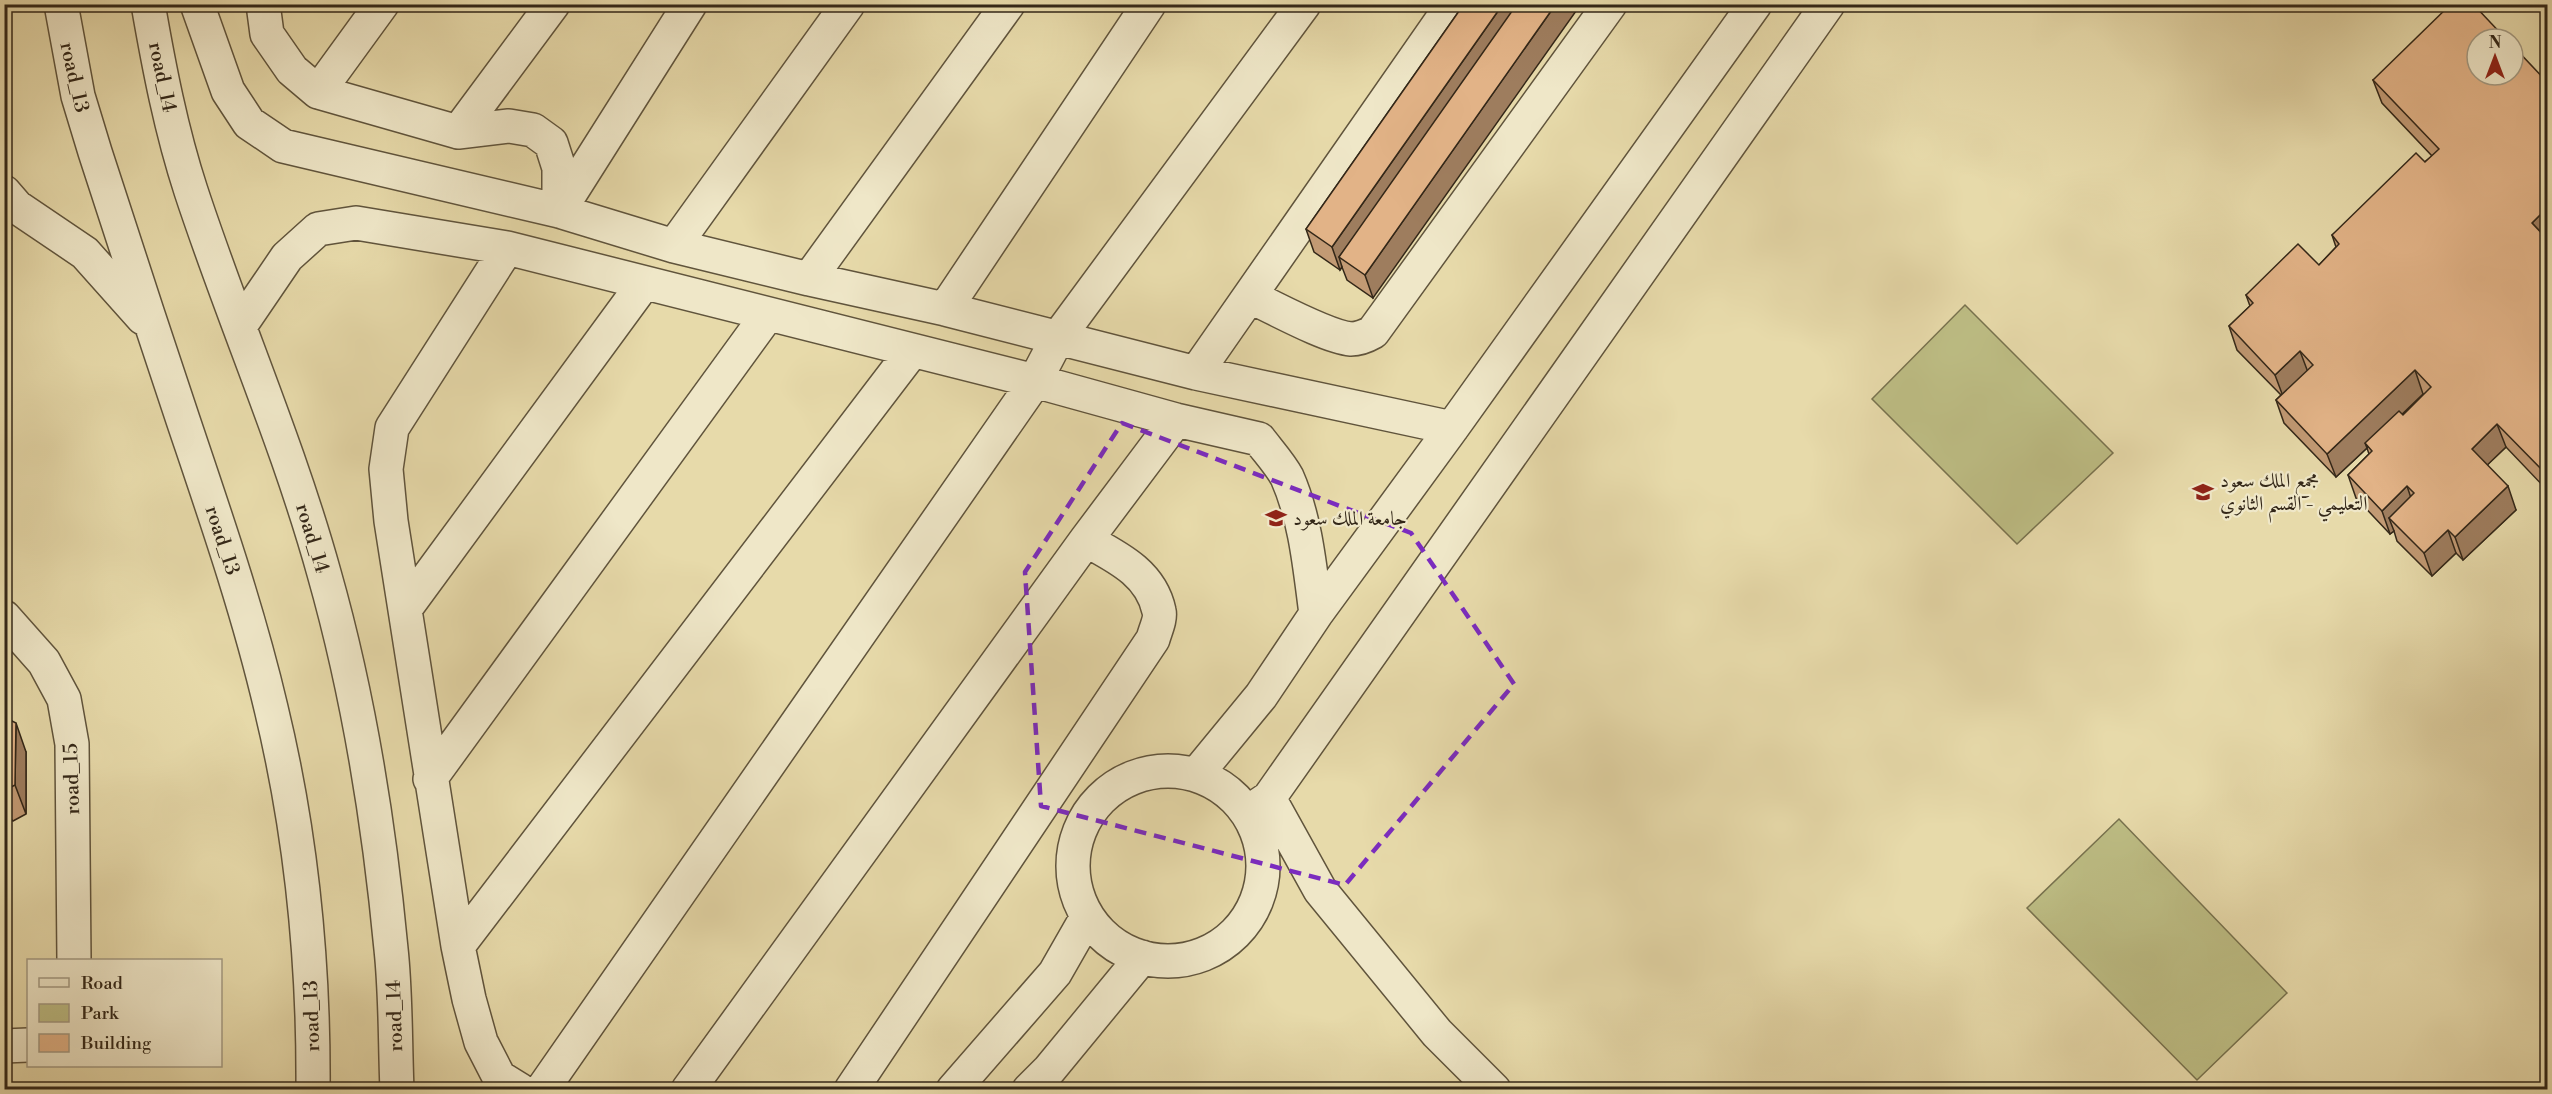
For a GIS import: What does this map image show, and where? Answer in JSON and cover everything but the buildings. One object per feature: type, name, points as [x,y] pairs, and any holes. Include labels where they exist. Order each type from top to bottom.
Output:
[{"type":"street","name":"road_13","points":[[61,4],[78,96],[152,329],[228,554],[272,709],[299,867],[308,946],[313,1089]]},
{"type":"street","name":"road_14","points":[[148,4],[161,76],[190,189],[295,480],[324,573],[364,742],[392,952],[397,1089]]},
{"type":"street","points":[[197,4],[228,91],[249,123],[282,146],[558,211],[674,246],[945,309],[1196,373],[1452,429]]},
{"type":"street","points":[[263,4],[267,34],[292,70],[318,92],[458,132],[509,126],[533,130],[551,143],[558,168],[558,211]]},
{"type":"street","points":[[318,92],[382,4]]},
{"type":"street","points":[[458,132],[553,4]]},
{"type":"street","points":[[558,211],[690,4]]},
{"type":"street","points":[[674,246],[848,4]]},
{"type":"street","points":[[809,279],[1008,4]]},
{"type":"street","points":[[945,309],[1149,4]]},
{"type":"street","points":[[542,1089],[1035,381],[1057,339],[1304,4]]},
{"type":"street","points":[[1196,373],[1454,4]]},
{"type":"street","points":[[1251,297],[1336,335],[1352,339],[1365,337],[1373,332],[1610,4]]},
{"type":"street","points":[[1196,775],[1261,696],[1316,615],[1452,429],[1755,4]]},
{"type":"street","points":[[1494,1089],[1437,1033],[1320,890],[1258,806],[1196,775],[1173,771],[1132,778],[1111,790],[1087,815],[1080,830],[1073,861],[1077,893],[1087,917],[1115,945],[1142,957],[1161,960],[1193,957],[1209,952],[1223,943],[1245,922],[1253,908],[1263,873],[1258,806],[1828,4]]},
{"type":"street","points":[[4,192],[17,207],[85,253],[152,329]]},
{"type":"street","points":[[468,241],[488,194]]},
{"type":"street","points":[[240,326],[287,257],[318,229],[356,223],[507,248],[1035,381],[1176,420],[1259,439],[1286,475],[1298,507],[1309,562],[1316,615]]},
{"type":"street","points":[[507,248],[392,429],[386,469],[430,779],[458,946],[481,1042],[499,1077],[520,1089]]},
{"type":"street","points":[[735,305],[752,265]]},
{"type":"street","points":[[405,609],[644,283]]},
{"type":"street","points":[[430,779],[768,314]]},
{"type":"street","points":[[458,946],[912,351]]},
{"type":"street","points":[[687,1089],[1086,540],[1176,420]]},
{"type":"street","points":[[851,1089],[1153,639],[1160,613],[1146,580],[1120,559],[1086,540]]},
{"type":"street","name":"road_15","points":[[4,617],[44,662],[64,699],[72,744],[74,959]]},
{"type":"street","points":[[953,1089],[1055,973],[1087,917]]},
{"type":"street","points":[[1029,1089],[1049,1070],[1142,957]]},
{"type":"street","points":[[4,1046],[27,1045]]},
{"type":"highlighted area","points":[[1122,423],[1411,533],[1514,684],[1345,885],[1041,806],[1025,572]]},
{"type":"green space","points":[[1965,305],[2113,453],[2017,544],[1872,399]]},
{"type":"green space","points":[[2119,819],[2287,993],[2197,1080],[2027,908]]},
{"type":"place","name":"مجمع الملك سعود التعليمي - القسم الثانوي","points":[[2203,492]]},
{"type":"place","name":"جامعة الملك سعود","points":[[1276,518]]}]
